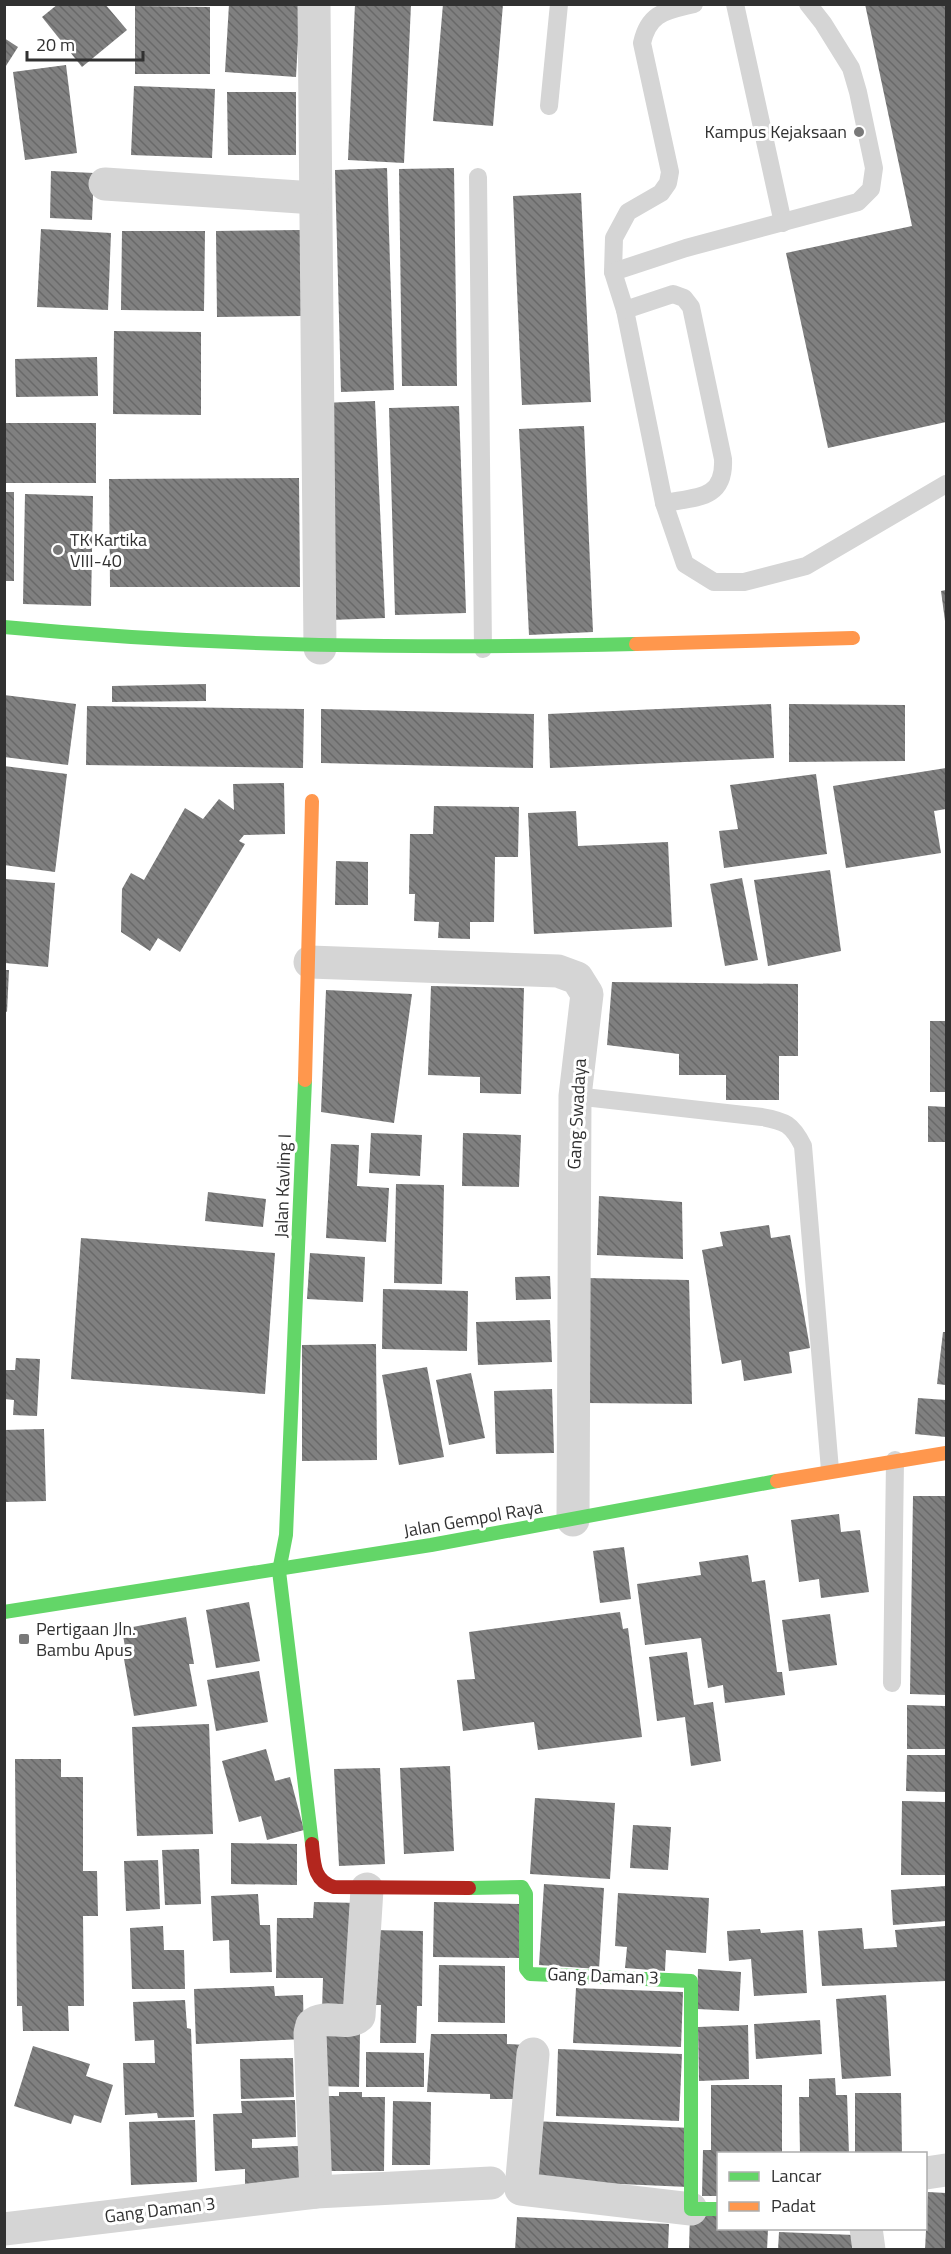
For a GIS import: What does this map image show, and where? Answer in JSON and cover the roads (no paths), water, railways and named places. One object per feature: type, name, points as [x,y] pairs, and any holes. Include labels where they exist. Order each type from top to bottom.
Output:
[{"type":"street","points":[[314,4],[320,648]]},
{"type":"street","points":[[105,184],[315,198]]},
{"type":"street","points":[[4,627],[72,634],[320,648],[483,649],[854,638]]},
{"type":"street","name":"Jalan Kavling I","points":[[279,1571],[286,1535],[310,962],[312,801]]},
{"type":"street","name":"Gang Swadaya","points":[[310,962],[558,971],[577,978],[586,994],[575,1096],[573,1520]]},
{"type":"street","name":"Jalan Gempol Raya","points":[[4,1612],[279,1571],[573,1520],[830,1470],[946,1453]]},
{"type":"street","name":"Gang Daman 3","points":[[4,2229],[316,2192],[506,2186],[705,2209],[691,1981],[530,1974],[526,1969],[526,1894],[522,1887],[367,1889],[328,1887],[320,1881],[315,1870],[279,1571]]},
{"type":"street","points":[[316,2192],[310,2033],[312,2025],[320,2020],[351,2020],[359,2016],[367,1889]]},
{"type":"street","points":[[506,2186],[533,2054]]},
{"type":"street","points":[[927,2173],[946,2170]]},
{"type":"street","points":[[866,2230],[868,2250]]},
{"type":"lane","points":[[549,106],[559,4]]},
{"type":"lane","points":[[694,4],[653,17],[646,27],[642,43],[670,172],[668,183],[661,193],[628,212],[614,238],[613,272],[625,310],[664,503],[685,564],[714,582],[744,582],[806,566],[946,484]]},
{"type":"lane","points":[[735,4],[783,223]]},
{"type":"lane","points":[[613,272],[686,248],[858,202],[871,189],[874,168],[851,68],[823,23],[808,4]]},
{"type":"lane","points":[[478,177],[483,649]]},
{"type":"lane","points":[[625,310],[673,294],[684,298],[692,307],[716,424],[724,476],[717,489],[702,496],[664,503]]},
{"type":"lane","points":[[575,1096],[762,1117],[779,1120],[794,1129],[803,1146],[830,1470]]},
{"type":"lane","points":[[892,1683],[895,1460]]},
{"type":"place","name":"Kampus Kejaksaan","points":[[859,132]]},
{"type":"place","name":"TK Kartika VIII-40","points":[[58,550]]},
{"type":"place","name":"Pertigaan Jln. Bambu Apus","points":[[24,1639]]}]
